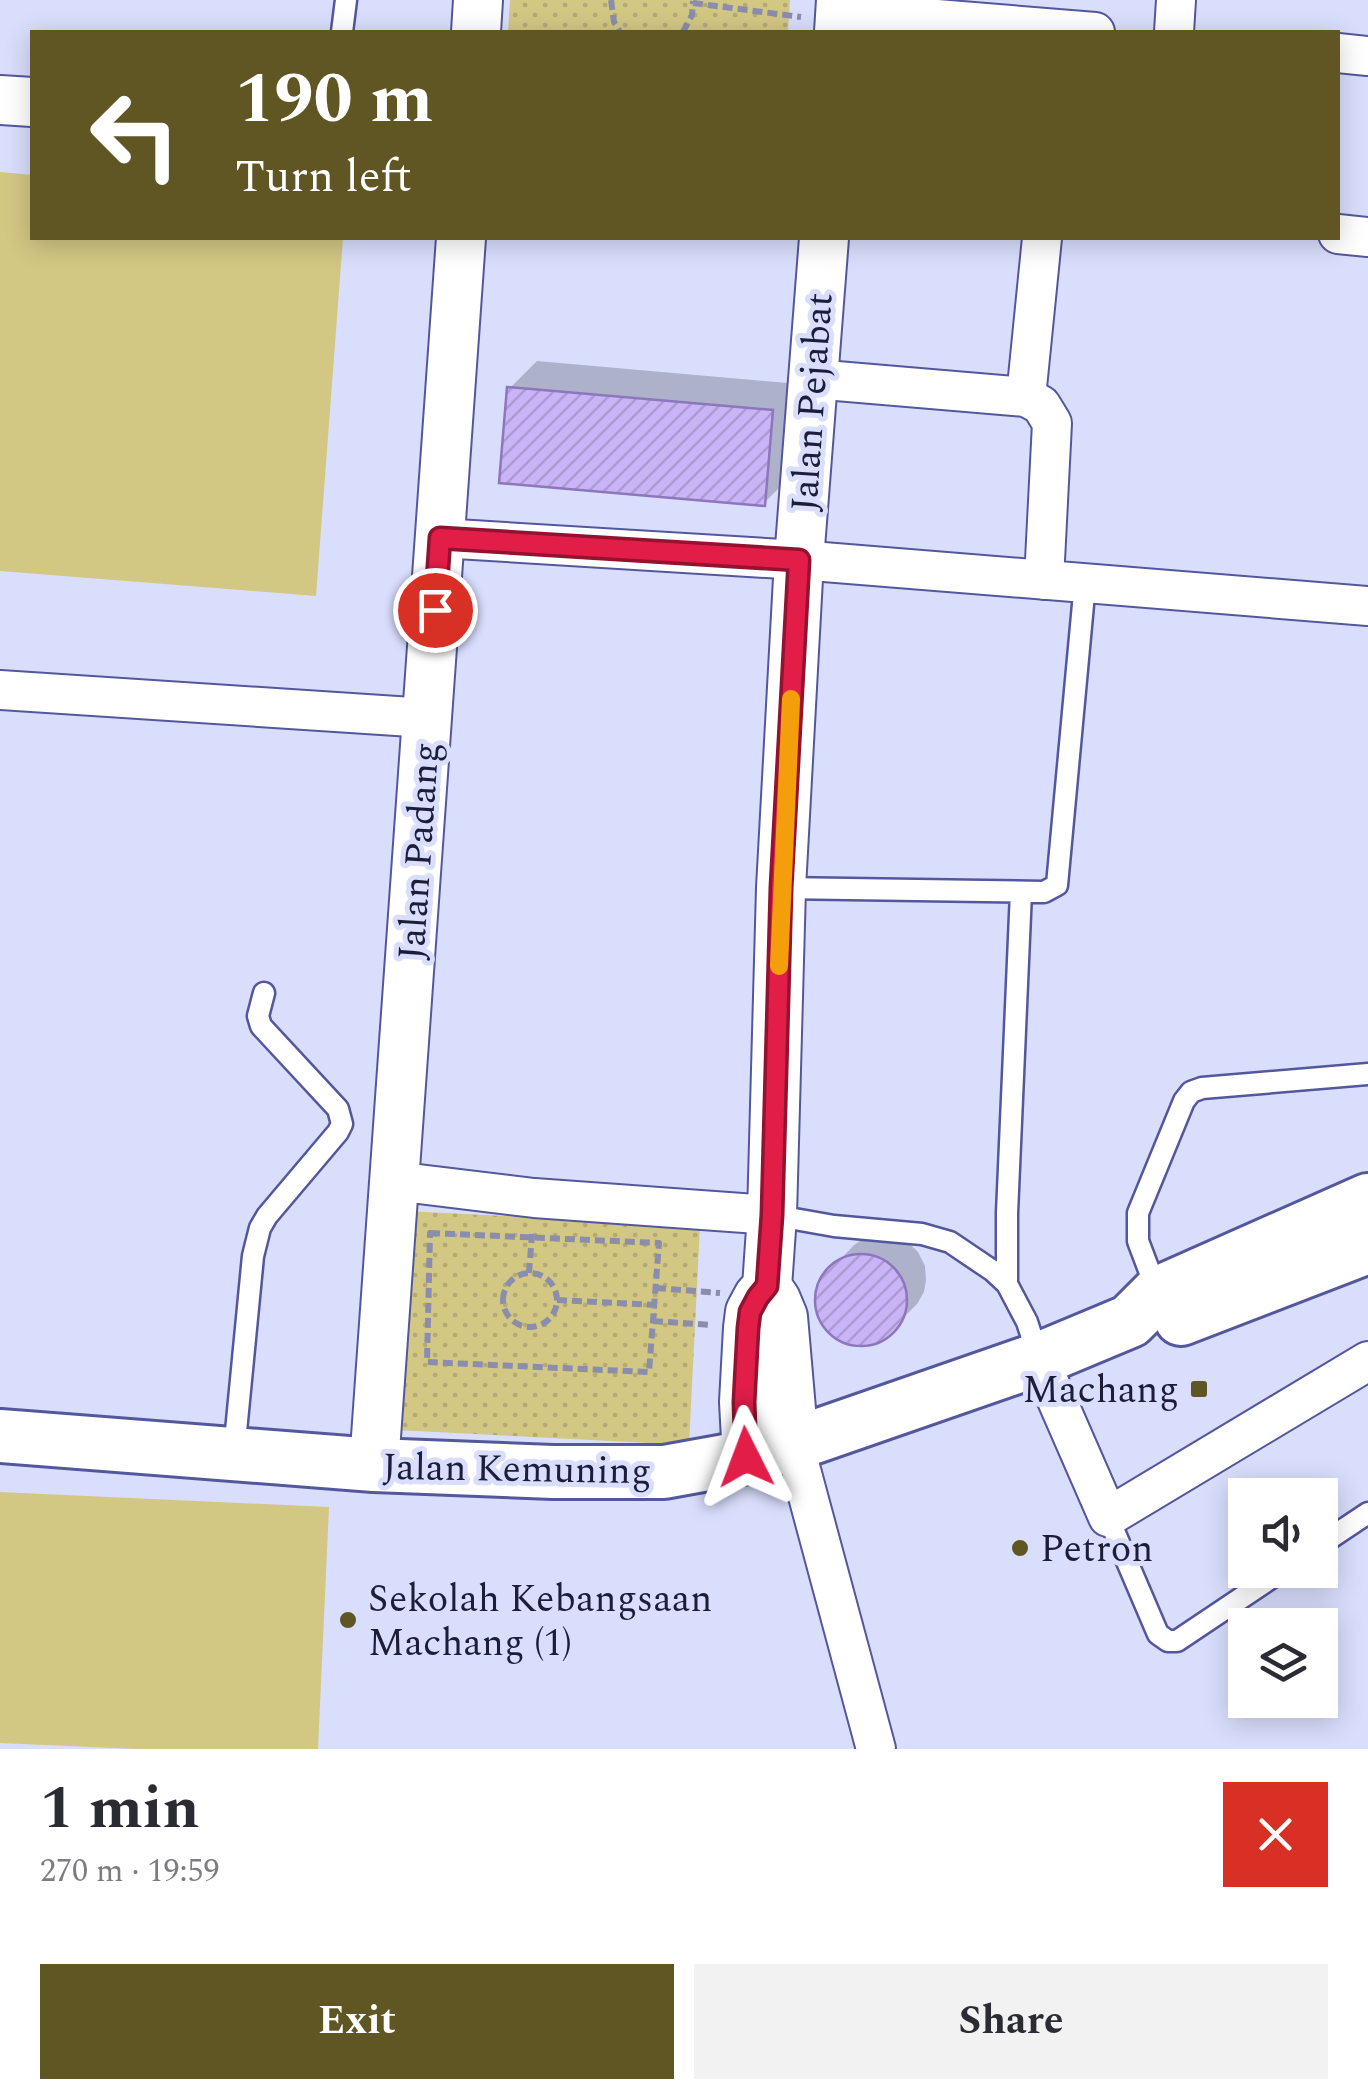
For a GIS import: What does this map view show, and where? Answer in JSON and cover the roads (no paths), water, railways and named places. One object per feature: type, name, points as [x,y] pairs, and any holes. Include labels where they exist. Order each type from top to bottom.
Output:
[{"type":"main road","name":"Jalan Kemuning","points":[[0,1436],[374,1466],[664,1472],[771,1451],[1039,1359],[1153,1312],[1368,1200]]},
{"type":"main road","name":"Jalan Kemuning","points":[[1153,1312],[1368,1247]]},
{"type":"street","points":[[476,30],[478,0]]},
{"type":"street","points":[[1174,30],[1176,0]]},
{"type":"street","points":[[840,16],[1024,20],[1083,30]]},
{"type":"street","points":[[1340,53],[1368,56]]},
{"type":"street","points":[[0,100],[30,102]]},
{"type":"street","points":[[1340,234],[1368,237]]},
{"type":"street","name":"Jalan Padang","points":[[374,1466],[461,240]]},
{"type":"street","name":"Jalan Pejabat","points":[[771,1451],[744,1402],[772,1215],[781,888],[799,560],[824,240]]},
{"type":"street","points":[[1026,397],[1042,240]]},
{"type":"street","points":[[813,379],[1026,397],[1041,405],[1052,424],[1044,580]]},
{"type":"street","points":[[440,538],[799,560],[1368,606]]},
{"type":"street","points":[[0,690],[427,718]]},
{"type":"street","points":[[394,1181],[534,1198],[772,1215]]},
{"type":"street","points":[[1039,1359],[1108,1517],[1368,1361]]},
{"type":"street","points":[[771,1451],[876,1749]]},
{"type":"lane","points":[[342,30],[346,0]]},
{"type":"lane","points":[[781,888],[1022,892],[1054,888],[1059,881],[1085,583]]},
{"type":"lane","points":[[1008,1284],[1022,892]]},
{"type":"lane","points":[[233,1454],[253,1256],[260,1228],[342,1124],[338,1109],[261,1026],[258,1016],[264,994]]},
{"type":"lane","points":[[1153,1312],[1138,1241],[1138,1213],[1184,1101],[1192,1092],[1368,1074]]},
{"type":"lane","points":[[772,1215],[834,1226],[922,1234],[950,1242],[1008,1284],[1027,1322],[1039,1359]]},
{"type":"lane","points":[[1338,1533],[1368,1513]]},
{"type":"lane","points":[[1108,1517],[1162,1639],[1177,1640],[1256,1588]]},
{"type":"place","name":"Machang","points":[[1199,1389]]},
{"type":"place","name":"Petron","points":[[1020,1548]]},
{"type":"place","name":"Sekolah Kebangsaan Machang (1)","points":[[348,1620]]}]
